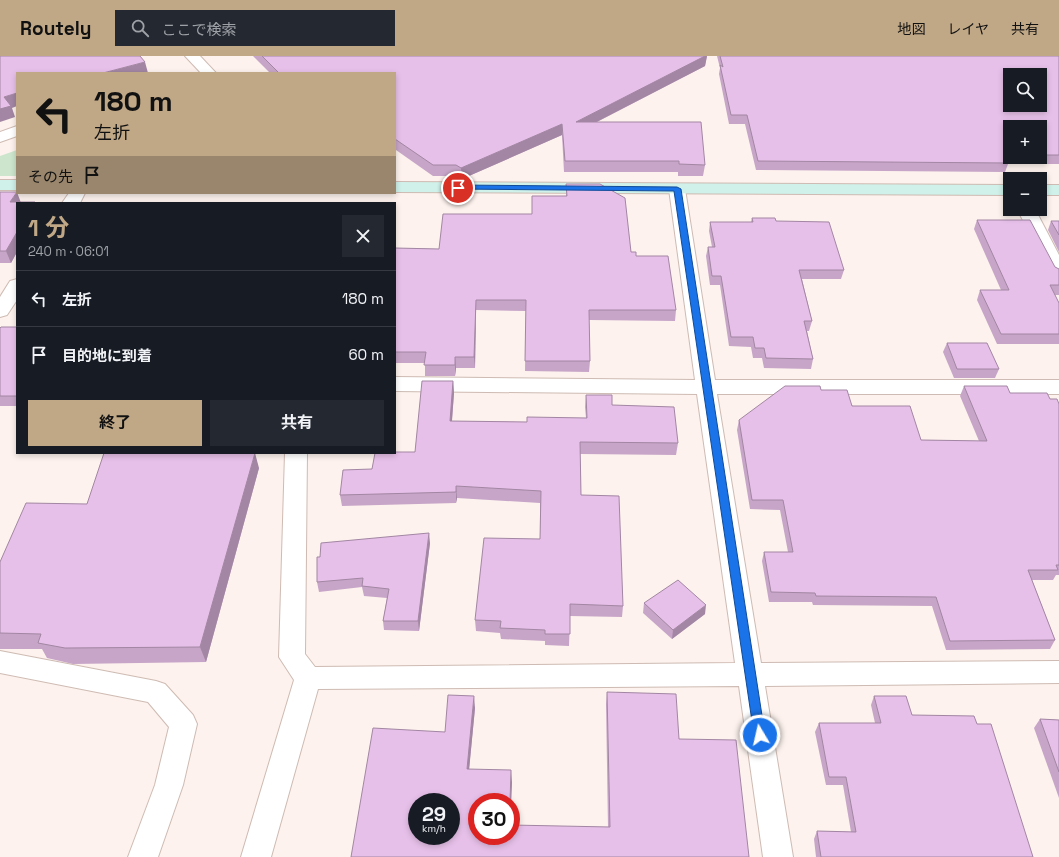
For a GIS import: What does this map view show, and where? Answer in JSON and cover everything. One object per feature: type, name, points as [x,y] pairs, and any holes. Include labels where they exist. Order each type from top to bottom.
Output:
[{"type":"street","points":[[192,56],[208,72]]},
{"type":"street","points":[[0,136],[16,131]]},
{"type":"street","points":[[0,185],[16,185]]},
{"type":"street","points":[[396,187],[1003,190]]},
{"type":"street","points":[[677,189],[778,857]]},
{"type":"street","points":[[1047,190],[1059,190]]},
{"type":"street","points":[[1030,216],[1059,272]]},
{"type":"street","points":[[0,311],[16,287]]},
{"type":"street","points":[[396,384],[706,387],[1059,387]]},
{"type":"street","points":[[296,454],[292,657],[308,678]]},
{"type":"street","points":[[0,662],[156,692],[183,724],[169,785],[143,857]]},
{"type":"street","points":[[308,678],[1059,672]]},
{"type":"street","points":[[256,857],[308,678]]},
{"type":"green space","points":[[16,150],[16,176],[0,176],[0,156]]},
{"type":"building","points":[[0,56],[140,56],[145,62],[107,72],[16,72],[16,93],[4,97],[11,106],[0,109]]},
{"type":"building","points":[[262,56],[705,56],[576,122],[701,122],[705,165],[679,164],[679,161],[565,161],[562,124],[461,168],[456,165],[433,165],[396,140],[396,72],[278,72]]},
{"type":"building","points":[[720,56],[1059,56],[1059,155],[1047,155],[1047,120],[1003,120],[1003,163],[758,161],[747,115],[731,115],[720,65],[723,67]]},
{"type":"building","points":[[566,184],[600,184],[625,198],[631,252],[636,252],[636,256],[668,256],[676,310],[589,310],[590,361],[525,361],[526,300],[476,300],[474,357],[455,357],[455,365],[424,365],[426,352],[396,352],[396,248],[439,249],[443,214],[532,214],[532,196],[567,196]]},
{"type":"building","points":[[0,192],[16,192],[10,202],[16,202],[16,234],[6,251],[0,251]]},
{"type":"building","points":[[752,218],[775,218],[776,221],[829,222],[844,270],[799,270],[812,321],[804,321],[813,359],[766,358],[764,348],[755,348],[753,337],[731,337],[721,276],[712,276],[708,247],[715,247],[710,222],[753,222]]},
{"type":"building","points":[[977,220],[1030,220],[1055,267],[1059,269],[1059,285],[1050,285],[1059,303],[1059,334],[1001,334],[980,290],[1009,290]]},
{"type":"building","points":[[1051,221],[1059,221],[1059,235]]},
{"type":"building","points":[[16,327],[16,396],[0,396],[0,328]]},
{"type":"building","points":[[947,343],[987,343],[999,369],[957,369]]},
{"type":"building","points":[[422,381],[453,381],[450,421],[527,422],[527,417],[587,418],[586,395],[612,395],[612,405],[674,407],[678,443],[580,442],[581,495],[619,496],[623,606],[570,604],[570,634],[545,634],[545,630],[500,628],[501,621],[475,620],[484,538],[540,539],[541,491],[456,486],[456,492],[340,495],[343,470],[372,469],[375,454],[415,452]]},
{"type":"building","points":[[785,386],[820,386],[821,390],[847,390],[852,406],[910,406],[921,440],[987,441],[964,386],[1007,386],[1010,393],[1047,393],[1050,399],[1057,399],[1059,404],[1059,565],[1056,565],[1058,570],[1028,570],[1055,640],[950,641],[936,597],[816,596],[815,593],[771,592],[764,552],[793,552],[783,500],[752,500],[739,420]]},
{"type":"building","points":[[104,454],[255,454],[200,647],[65,648],[38,643],[41,634],[0,633],[0,562],[26,503],[87,504]]},
{"type":"building","points":[[429,533],[418,621],[383,621],[389,589],[362,586],[363,578],[317,582],[317,557],[320,557],[321,543]]},
{"type":"building","points":[[678,580],[706,605],[673,630],[644,603]]},
{"type":"building","points":[[607,692],[676,694],[679,739],[736,740],[749,857],[351,857],[373,728],[445,732],[448,695],[474,696],[467,769],[511,770],[510,793],[468,793],[468,845],[520,845],[520,825],[610,827]]},
{"type":"building","points":[[874,696],[906,696],[912,715],[974,716],[977,724],[991,724],[1033,857],[821,857],[817,831],[856,832],[846,777],[829,777],[819,723],[881,723]]},
{"type":"building","points":[[1040,719],[1059,720],[1059,772]]},
{"type":"route","points":[[458,188],[677,189],[760,735]]}]
